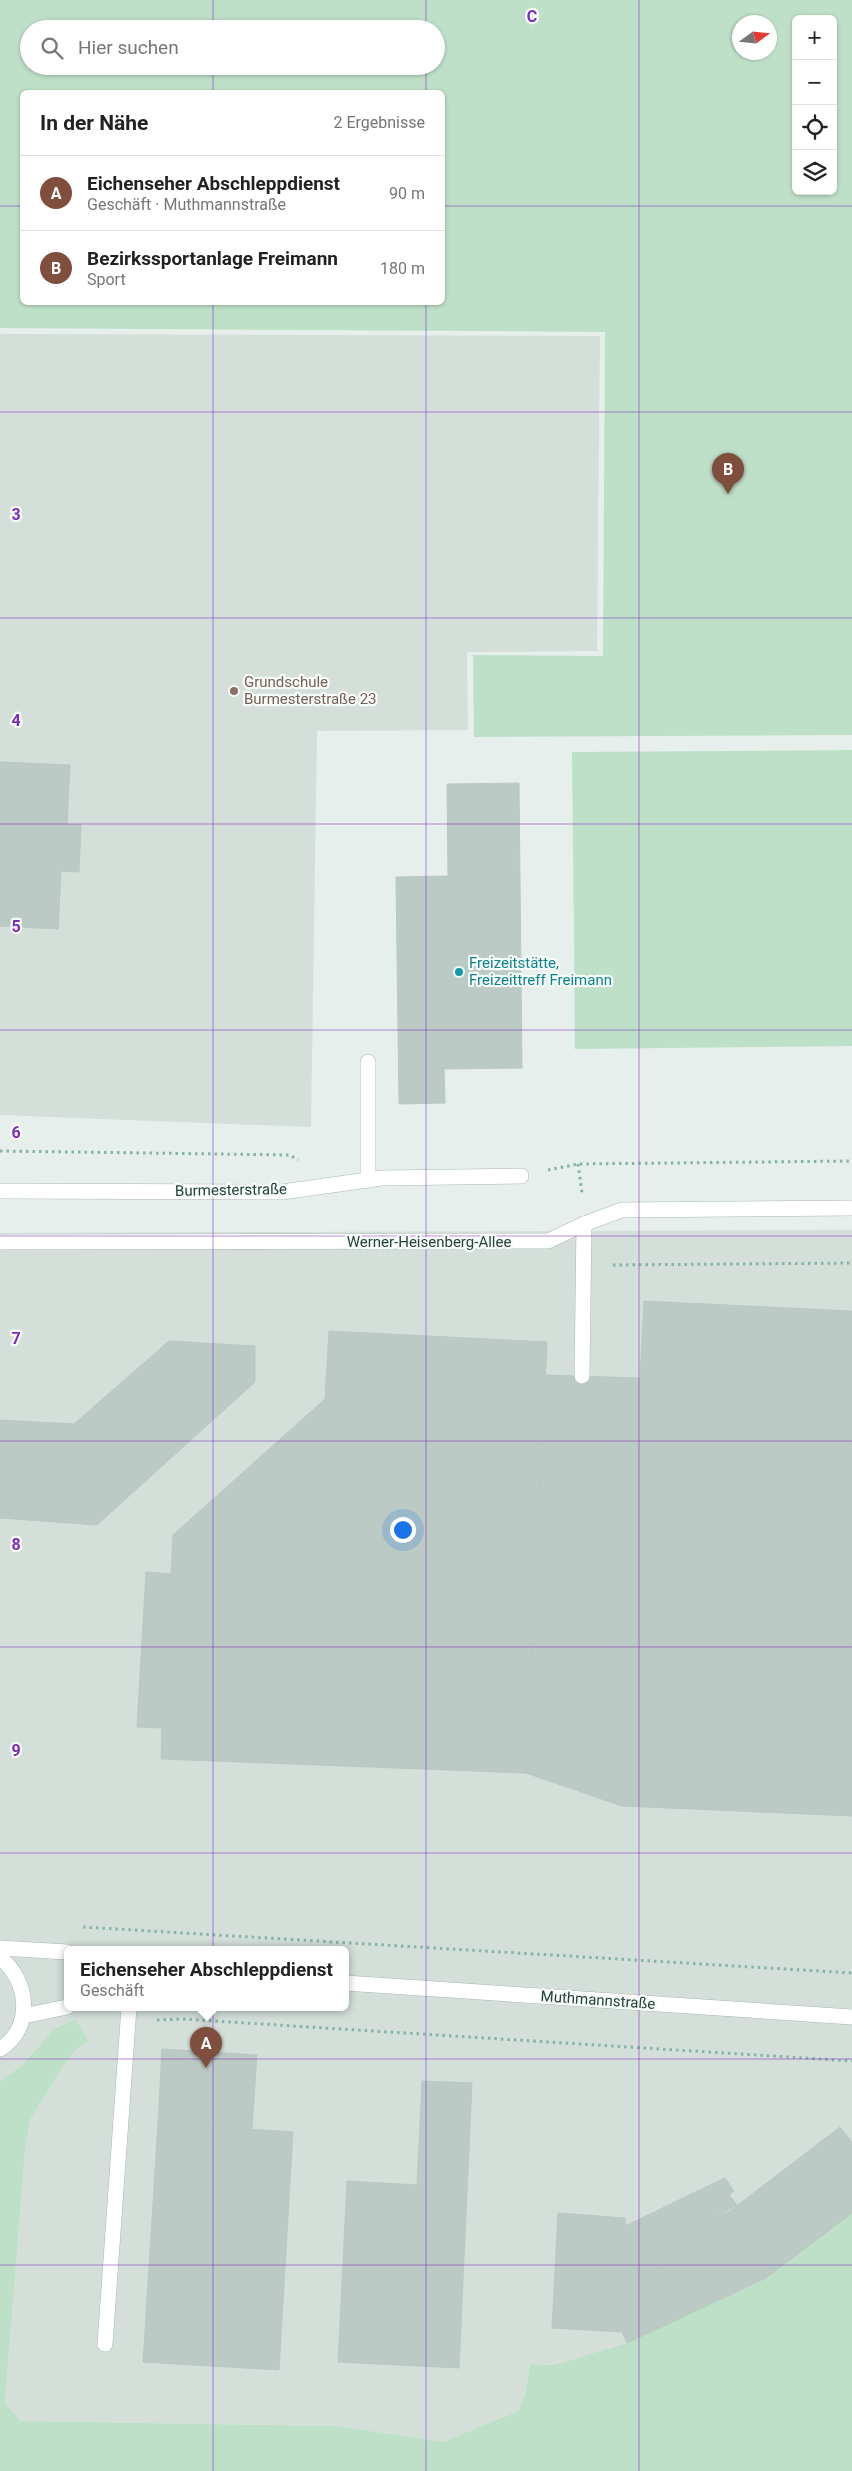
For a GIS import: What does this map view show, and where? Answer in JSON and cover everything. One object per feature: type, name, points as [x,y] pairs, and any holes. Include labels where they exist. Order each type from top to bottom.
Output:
[{"type":"street","points":[[368,1062],[368,1179]]},
{"type":"street","name":"Burmesterstraße","points":[[0,1190],[282,1192],[368,1179],[521,1176]]},
{"type":"street","name":"Werner-Heisenberg-Allee","points":[[0,1242],[548,1241],[584,1224],[622,1210],[852,1208]]},
{"type":"street","points":[[582,1376],[584,1224]]},
{"type":"street","points":[[0,1948],[64,1952]]},
{"type":"street","points":[[0,1958],[8,1964],[19,1979],[24,1997],[23,2016],[16,2033],[0,2049]]},
{"type":"street","name":"Muthmannstraße","points":[[349,1983],[852,2017]]},
{"type":"street","points":[[23,2016],[64,2008]]},
{"type":"street","points":[[106,2344],[129,2011]]},
{"type":"path","points":[[0,1151],[290,1155],[333,1183]]},
{"type":"path","points":[[578,1164],[852,1161]]},
{"type":"path","points":[[82,1927],[852,1973]]},
{"type":"path","points":[[129,2022],[182,2019],[852,2061]]},
{"type":"shaded area","name":"Grundschule Burmesterstraße 23","points":[[0,334],[600,336],[597,651],[467,652],[468,730],[317,731],[311,1127],[0,1115]]},
{"type":"shaded area","points":[[852,1230],[852,2213],[766,2278],[627,2343],[553,2365],[530,2364],[525,2394],[518,2411],[443,2442],[339,2426],[21,2421],[5,2404],[25,2152],[30,2120],[65,2063],[78,2048],[89,2042],[76,2019],[54,2029],[22,2065],[0,2081],[0,1233]]},
{"type":"green space","points":[[0,0],[852,0],[852,735],[474,737],[473,655],[603,656],[605,332],[0,328]]},
{"type":"green space","points":[[852,750],[852,1046],[575,1049],[572,752]]},
{"type":"green space","points":[[76,2019],[89,2042],[78,2048],[65,2063],[30,2120],[25,2152],[5,2403],[21,2421],[339,2426],[443,2442],[518,2411],[525,2394],[530,2364],[553,2365],[627,2343],[766,2278],[852,2213],[852,2471],[0,2471],[0,2081],[22,2065],[54,2029]]},
{"type":"building","points":[[0,762],[70,765],[67,824],[81,825],[79,872],[61,871],[58,929],[0,926]]},
{"type":"building","name":"Freizeitstätte, Freizeittreff Freimann","points":[[519,783],[522,1068],[444,1069],[445,1103],[399,1104],[396,877],[448,876],[447,784]]},
{"type":"building","points":[[644,1301],[852,1311],[852,1816],[622,1806],[526,1773],[545,1375],[640,1378]]},
{"type":"building","points":[[329,1331],[547,1342],[526,1773],[161,1759],[162,1728],[137,1727],[146,1572],[171,1574],[173,1535],[325,1399]]},
{"type":"building","points":[[169,1341],[255,1346],[255,1382],[97,1525],[0,1518],[0,1420],[74,1424]]},
{"type":"building","points":[[162,2049],[257,2055],[252,2129],[158,2123]]},
{"type":"building","points":[[422,2081],[472,2083],[459,2368],[338,2362],[347,2181],[417,2185]]},
{"type":"building","points":[[158,2123],[293,2132],[279,2370],[143,2362]]},
{"type":"building","points":[[840,2127],[852,2142],[852,2213],[766,2278],[685,2316],[654,2248],[730,2211]]},
{"type":"building","points":[[725,2178],[734,2191],[729,2195],[737,2205],[705,2223],[691,2194]]},
{"type":"building","points":[[691,2194],[705,2223],[654,2248],[640,2219]]},
{"type":"building","points":[[558,2213],[625,2218],[625,2226],[640,2219],[685,2316],[627,2343],[622,2332],[552,2328]]},
{"type":"place","name":"Bezirkssportanlage Freimann","points":[[728,494]]},
{"type":"place","name":"Grundschule Burmesterstraße 23","points":[[234,691]]},
{"type":"place","name":"Freizeitstätte, Freizeittreff Freimann","points":[[459,972]]},
{"type":"place","name":"Eichenseher Abschleppdienst","points":[[206,2068]]}]
